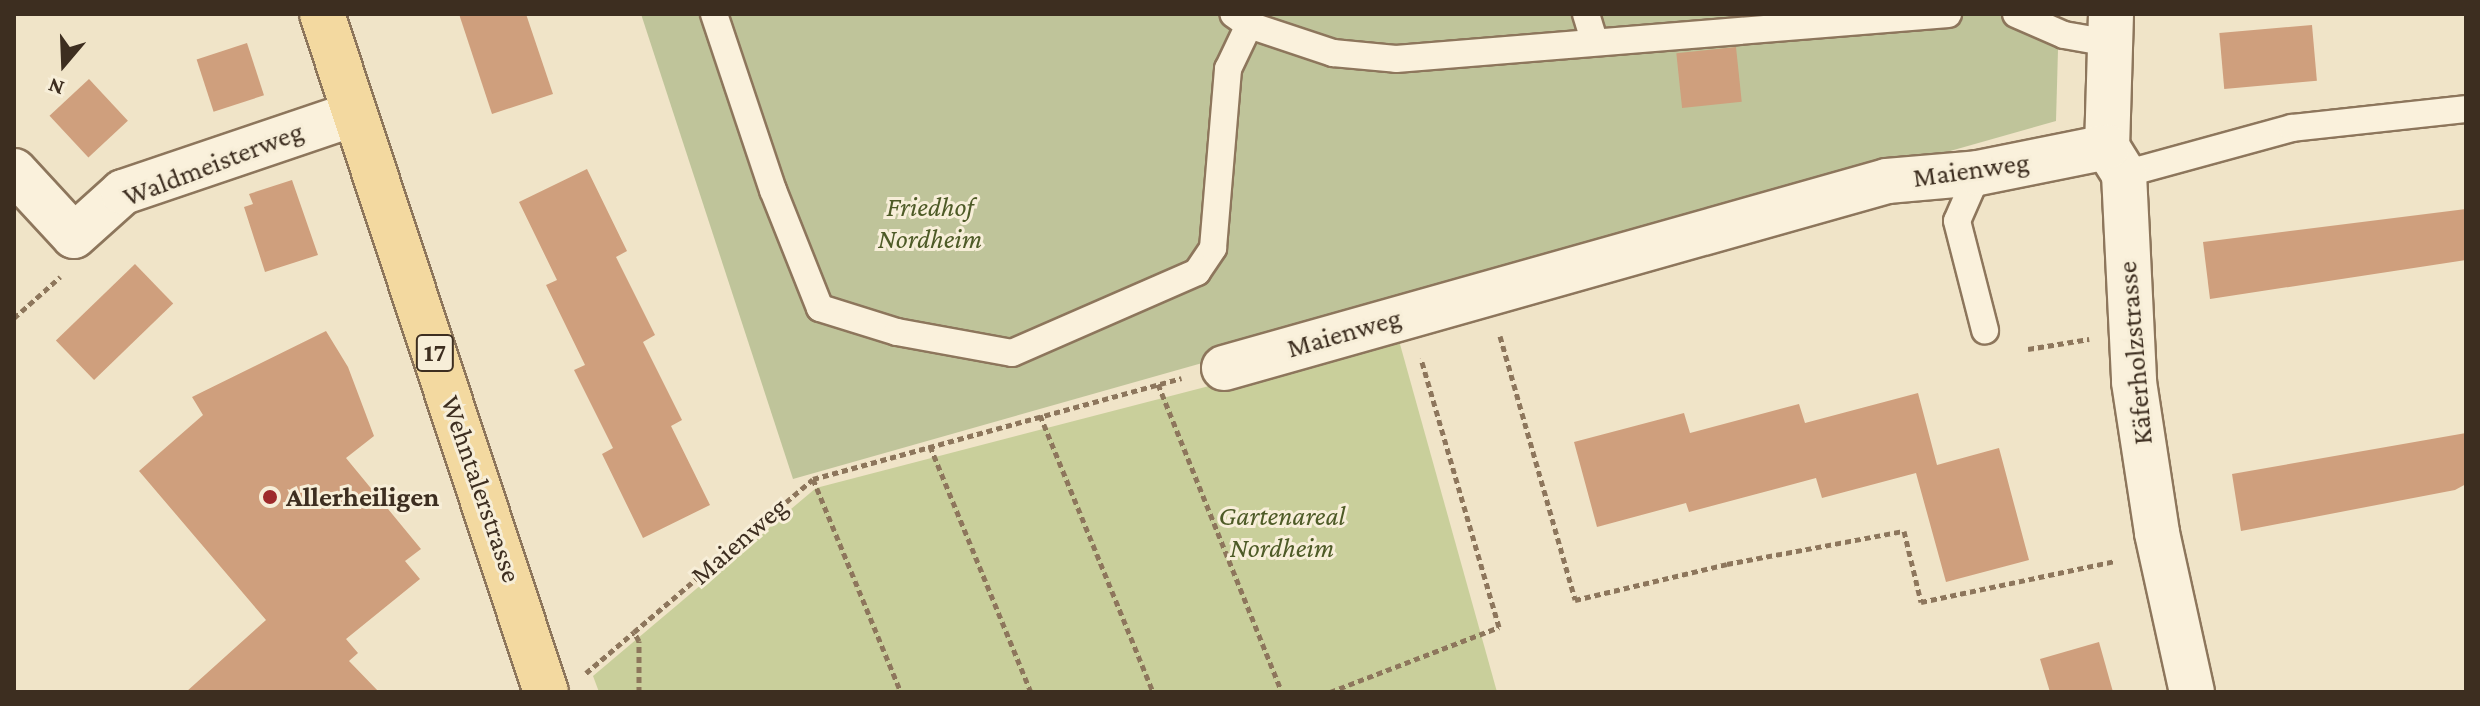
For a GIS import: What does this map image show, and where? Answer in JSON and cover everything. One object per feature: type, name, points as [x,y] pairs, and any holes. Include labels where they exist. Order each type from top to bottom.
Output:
[{"type":"main road","name":"Wehntalerstrasse","points":[[322,14],[546,692]]},
{"type":"street","name":"Käferholzstrasse","points":[[2111,29],[2116,160],[2134,382],[2157,533],[2192,692]]},
{"type":"street","name":"Waldmeisterweg","points":[[74,236],[123,192],[354,114]]},
{"type":"street","name":"Maienweg","points":[[1224,368],[1887,181],[2116,160]]},
{"type":"street","points":[[14,171],[74,236]]},
{"type":"lane","points":[[714,14],[773,190],[820,308],[897,332],[1012,353],[1197,272],[1213,248],[1228,69],[1241,20],[1333,53],[1396,59],[1948,14]]},
{"type":"lane","points":[[1586,14],[1594,41]]},
{"type":"lane","points":[[2016,14],[2064,35],[2111,29]]},
{"type":"lane","points":[[2116,160],[2292,128],[2466,109]]},
{"type":"lane","points":[[1978,173],[1957,221],[1985,330]]},
{"type":"path","points":[[14,318],[66,271],[74,236]]},
{"type":"path","points":[[1487,293],[1575,600],[1727,564],[1904,531],[1921,602],[2126,559]]},
{"type":"path","points":[[1330,692],[1499,627],[1409,315]]},
{"type":"path","points":[[2028,349],[2102,337]]},
{"type":"path","name":"Maienweg","points":[[585,673],[813,479],[1040,415],[1224,368]]},
{"type":"path","points":[[1158,384],[1282,692]]},
{"type":"path","points":[[1040,415],[1153,692]]},
{"type":"path","points":[[930,446],[1031,692]]},
{"type":"path","points":[[813,479],[901,692]]},
{"type":"path","points":[[634,632],[639,641],[639,692]]},
{"type":"green space","name":"Friedhof Nordheim","points":[[641,14],[2059,14],[2056,121],[793,479]]},
{"type":"green space","name":"Gartenareal Nordheim","points":[[1398,337],[1497,692],[599,692],[593,676],[816,488]]},
{"type":"building","points":[[459,14],[526,14],[553,94],[492,114]]},
{"type":"building","points":[[2312,25],[2317,81],[2224,89],[2219,33]]},
{"type":"building","points":[[247,43],[264,95],[214,112],[197,59]]},
{"type":"building","points":[[1736,47],[1742,102],[1682,108],[1676,53]]},
{"type":"building","points":[[89,79],[128,121],[88,158],[50,116]]},
{"type":"building","points":[[587,169],[627,251],[616,257],[655,335],[643,342],[682,420],[671,426],[710,505],[643,538],[602,454],[613,448],[574,370],[585,365],[546,285],[557,280],[519,202]]},
{"type":"building","points":[[292,180],[318,255],[265,272],[244,207],[253,204],[249,194]]},
{"type":"building","points":[[2466,209],[2466,260],[2210,299],[2203,242]]},
{"type":"building","points":[[135,264],[173,304],[94,380],[56,340]]},
{"type":"building","name":"Allerheiligen","points":[[326,331],[348,367],[374,436],[346,458],[421,549],[405,561],[420,579],[346,639],[358,653],[349,661],[379,692],[186,692],[266,620],[139,471],[203,415],[192,397]]},
{"type":"building","points":[[1918,393],[1937,465],[1999,448],[2029,560],[1946,582],[1916,473],[1822,498],[1816,478],[1689,512],[1686,503],[1597,527],[1574,442],[1684,413],[1690,433],[1799,404],[1805,423]]},
{"type":"building","points":[[2466,433],[2466,484],[2455,490],[2241,531],[2232,474]]},
{"type":"building","points":[[2099,642],[2113,692],[2050,692],[2040,659]]},
{"type":"place","name":"Allerheiligen","points":[[270,497]]}]
